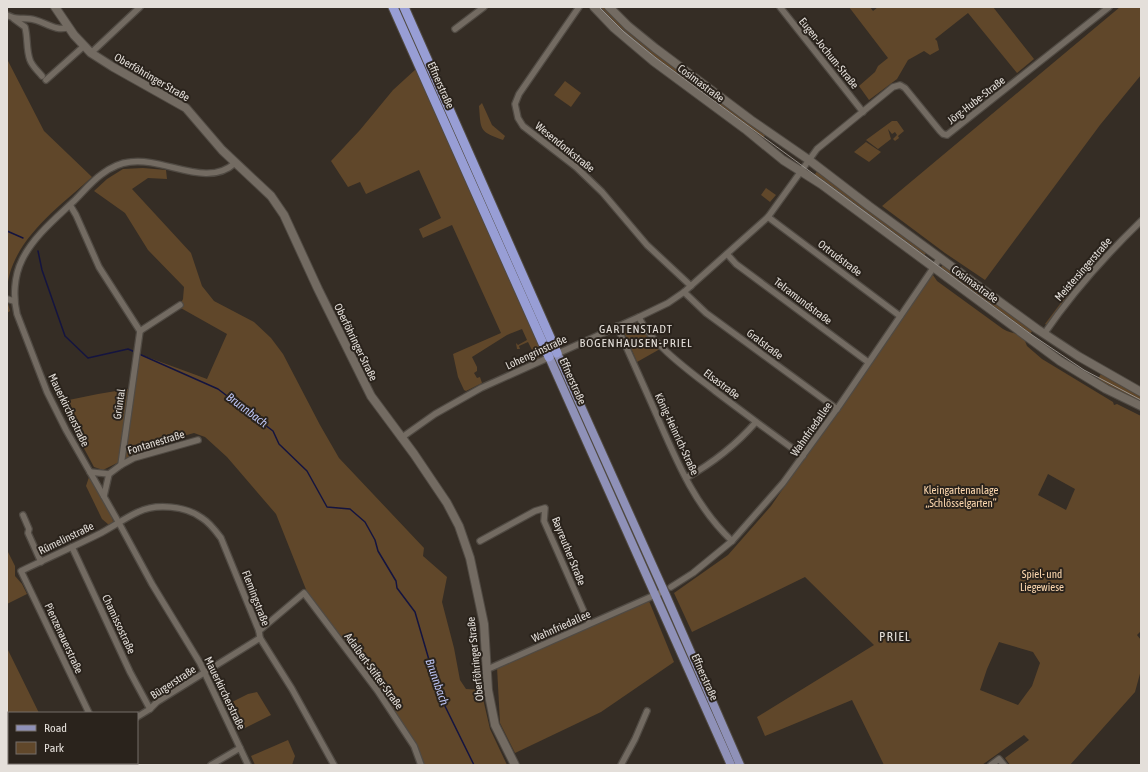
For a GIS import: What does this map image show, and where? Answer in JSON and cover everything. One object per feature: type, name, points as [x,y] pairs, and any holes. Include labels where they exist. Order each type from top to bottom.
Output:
[{"type":"highway","name":"Effnerstraße","points":[[393,7],[553,355]]},
{"type":"highway","name":"Effnerstraße","points":[[404,7],[553,355]]},
{"type":"main road","name":"Oberföhringer Straße","points":[[55,7],[68,27],[91,53],[186,108],[235,163],[271,196],[284,215],[361,379],[371,396],[447,503],[458,526],[470,558],[484,624],[489,696],[495,725],[515,765]]},
{"type":"main road","name":"Cosimastraße","points":[[594,7],[614,28],[653,61],[801,172],[820,184],[1037,344],[1094,382],[1141,406]]},
{"type":"main road","name":"Cosimastraße","points":[[609,7],[628,26],[750,120],[809,160],[1044,334],[1095,367],[1141,391]]},
{"type":"main road","points":[[1037,344],[1044,334]]},
{"type":"main road","name":"Effnerstraße","points":[[553,355],[599,470],[731,765]]},
{"type":"main road","name":"Effnerstraße","points":[[553,355],[668,589],[740,765]]},
{"type":"street","points":[[91,53],[140,7]]},
{"type":"street","points":[[455,29],[484,7]]},
{"type":"street","name":"Wesendonkstraße","points":[[579,7],[519,94],[515,104],[518,118],[523,126],[561,154],[602,192],[647,245],[691,286]]},
{"type":"street","name":"Eugen-Jochum-Straße","points":[[780,7],[863,112]]},
{"type":"street","name":"Jörg-Hube-Straße","points":[[809,160],[817,149],[894,87],[900,85],[905,88],[942,133],[948,135],[1109,7]]},
{"type":"street","points":[[7,15],[25,27],[28,41],[28,53],[31,62],[44,78],[84,46]]},
{"type":"street","points":[[14,19],[32,19],[61,29],[68,27]]},
{"type":"street","points":[[801,172],[809,160]]},
{"type":"street","name":"Mauerkircherstraße","points":[[235,163],[225,171],[211,173],[187,171],[151,162],[131,162],[120,164],[103,173],[39,236],[22,260],[18,271],[14,301],[17,314],[47,392],[66,430],[152,584],[205,673],[248,765]]},
{"type":"street","name":"Lohengrinstraße","points":[[401,438],[466,396],[668,303],[691,286],[768,217],[801,172]]},
{"type":"street","points":[[70,205],[99,267],[140,331],[180,305]]},
{"type":"street","name":"Ortrudstraße","points":[[768,217],[900,316]]},
{"type":"street","name":"Meistersingerstraße","points":[[1044,334],[1097,266],[1140,225]]},
{"type":"street","name":"Telramundstraße","points":[[727,254],[736,264],[868,362]]},
{"type":"street","name":"Wahnfriedallee","points":[[488,669],[589,623],[656,596],[693,573],[732,541],[783,484],[940,258]]},
{"type":"street","name":"Gralstraße","points":[[684,292],[706,313],[836,409]]},
{"type":"street","points":[[7,299],[14,301]]},
{"type":"street","name":"Elsastraße","points":[[639,317],[642,325],[674,359],[803,456]]},
{"type":"street","name":"König-Heinrich-Straße","points":[[617,326],[667,440],[686,478],[704,509],[718,528],[732,541]]},
{"type":"street","name":"Grüntal","points":[[121,465],[140,331]]},
{"type":"street","points":[[686,478],[722,455],[741,439],[756,422]]},
{"type":"street","name":"Fontanestraße","points":[[121,465],[134,458],[198,440]]},
{"type":"street","points":[[104,496],[109,474],[121,465]]},
{"type":"street","points":[[90,472],[109,474]]},
{"type":"street","name":"Flemingstraße","points":[[119,523],[139,511],[164,506],[178,508],[202,517],[213,527],[221,538],[259,632],[260,638],[292,689],[334,765]]},
{"type":"street","name":"Bayreuther Straße","points":[[480,541],[535,511],[545,508],[544,521],[589,623]]},
{"type":"street","points":[[23,515],[29,529],[28,533],[41,562]]},
{"type":"street","name":"Rümelinstraße","points":[[21,571],[119,523]]},
{"type":"street","name":"Chamissostraße","points":[[72,547],[130,672],[150,709]]},
{"type":"street","name":"Pienzenauerstraße","points":[[21,571],[89,712]]},
{"type":"street","name":"Adalbert-Stifter-Straße","points":[[259,632],[304,593],[377,690],[414,746],[421,765]]},
{"type":"street","name":"Bürgerstraße","points":[[138,716],[150,709],[157,702],[260,638]]},
{"type":"street","points":[[621,765],[635,739],[647,711]]},
{"type":"street","points":[[211,765],[240,748]]},
{"type":"street","points":[[991,765],[999,759],[1004,765]]},
{"type":"green space","points":[[397,7],[399,7],[551,347],[550,350]]},
{"type":"green space","points":[[596,7],[606,7],[767,132],[762,140],[654,59]]},
{"type":"green space","points":[[849,7],[870,7],[873,11],[878,7],[993,7],[1034,59],[1017,73],[968,13],[935,39],[939,50],[930,55],[924,51],[908,60],[897,79],[869,100],[859,86],[888,58]]},
{"type":"green space","points":[[1120,7],[1141,7],[1141,75],[1100,125],[985,280],[945,253],[882,206]]},
{"type":"green space","points":[[7,59],[44,131],[92,177],[49,215],[24,244],[15,260],[9,277],[7,296]]},
{"type":"green space","points":[[416,69],[541,349],[541,356],[537,360],[528,342],[519,346],[520,349],[517,349],[516,343],[518,345],[527,340],[522,329],[507,335],[472,357],[477,367],[477,371],[474,373],[477,378],[480,377],[482,383],[466,391],[464,390],[458,377],[453,354],[501,333],[452,225],[423,238],[419,229],[441,218],[419,170],[366,194],[360,182],[348,187],[331,161],[360,130],[393,90]]},
{"type":"green space","points":[[565,81],[581,93],[571,107],[554,95]]},
{"type":"green space","points":[[482,103],[492,125],[505,136],[503,140],[485,132],[483,129],[480,121],[479,106]]},
{"type":"green space","points":[[892,121],[897,121],[904,131],[895,141],[893,139],[897,135],[895,132],[892,134],[888,129],[891,139],[878,149],[866,140]]},
{"type":"green space","points":[[866,142],[881,152],[869,162],[854,152]]},
{"type":"green space","points":[[143,168],[166,170],[167,179],[148,178],[132,189],[191,253],[202,286],[214,301],[254,322],[271,338],[283,354],[339,458],[424,548],[423,556],[447,577],[442,602],[454,648],[460,680],[466,689],[481,690],[490,729],[507,765],[424,765],[416,745],[387,700],[307,592],[276,514],[227,457],[205,437],[194,433],[162,442],[163,447],[131,456],[103,470],[94,467],[59,402],[134,388],[139,354],[207,379],[227,334],[179,307],[183,299],[184,287],[148,250],[125,213],[94,191],[107,179],[123,169]]},
{"type":"green space","points":[[818,170],[927,251],[923,258],[813,177]]},
{"type":"green space","points":[[766,188],[776,195],[770,202],[761,195]]},
{"type":"green space","points":[[1106,250],[1106,252],[1073,289],[1054,314],[1055,316],[1047,325],[1045,324],[1072,288]]},
{"type":"green space","points":[[944,263],[1034,329],[1028,336],[939,270]]},
{"type":"green space","points":[[933,275],[937,281],[1003,329],[1023,336],[1027,346],[1042,359],[1113,402],[1114,405],[1117,404],[1141,416],[1141,631],[1137,635],[1141,640],[1141,670],[1135,692],[1070,765],[1010,765],[1005,758],[1029,740],[1024,735],[982,765],[884,765],[852,700],[765,736],[757,717],[874,645],[805,577],[692,632],[674,593],[728,555],[771,506],[927,280]],"holes":[[[1048,474],[1075,489],[1066,510],[1038,495]],[[999,642],[1033,652],[1040,663],[1032,686],[1018,705],[980,690],[987,669]]]},
{"type":"green space","points":[[7,296],[10,311],[7,313]]},
{"type":"green space","points":[[636,323],[660,349],[637,362],[624,332],[626,328]]},
{"type":"green space","points":[[1102,372],[1141,394],[1141,403],[1097,381]]},
{"type":"green space","points":[[89,477],[112,514],[113,522],[109,525],[102,519],[86,486]]},
{"type":"green space","points":[[7,550],[15,566],[15,576],[22,584],[27,594],[7,604]]},
{"type":"green space","points":[[649,601],[674,662],[601,712],[515,753],[500,723],[497,667],[590,625]]},
{"type":"green space","points":[[7,648],[39,712],[8,712],[8,716]]},
{"type":"green space","points":[[257,692],[271,715],[239,731],[226,705],[248,694]]},
{"type":"green space","points":[[288,740],[295,756],[292,765],[255,765],[251,756]]},
{"type":"shaded area","points":[[7,714],[8,764],[30,765],[7,765]]},
{"type":"waterway","name":"Brunnbach","points":[[7,231],[23,238]]},
{"type":"waterway","name":"Brunnbach","points":[[38,251],[42,270],[65,336],[88,358],[128,349],[135,352]]},
{"type":"waterway","name":"Brunnbach","points":[[139,354],[218,389],[273,431],[279,444],[307,471],[327,507],[350,509],[365,522],[375,540],[378,551],[396,581],[397,588],[415,612],[439,694],[474,765]]},
{"type":"tram line","points":[[599,7],[624,32],[656,58],[1032,335],[1084,370],[1141,400]]},
{"type":"district","name":"GARTENSTADT BOGENHAUSEN-PRIEL","points":[[636,336]]},
{"type":"district","name":"PRIEL","points":[[895,636]]},
{"type":"park label","name":"Kleingartenanlage „Schlösselgarten“","points":[[961,496]]},
{"type":"park label","name":"Spiel- und Liegewiese","points":[[1042,580]]}]
